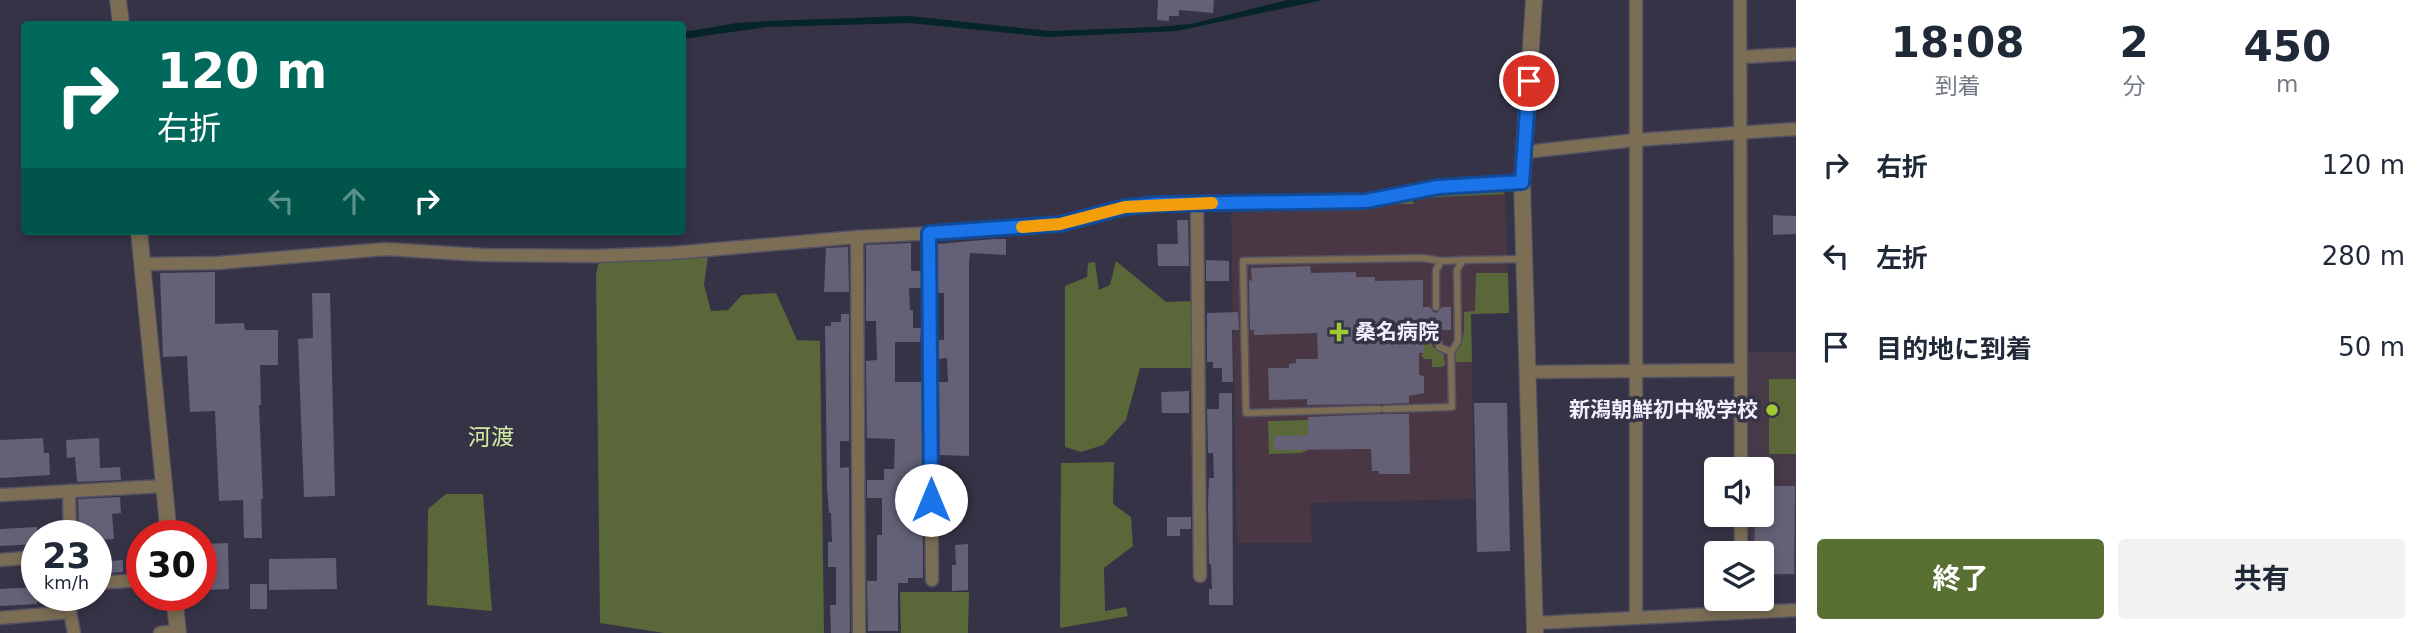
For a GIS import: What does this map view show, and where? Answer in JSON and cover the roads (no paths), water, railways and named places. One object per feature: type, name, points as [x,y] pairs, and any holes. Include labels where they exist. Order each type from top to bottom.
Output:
[{"type":"street","points":[[118,0],[121,21]]},
{"type":"street","points":[[1534,0],[1522,182],[1535,628],[1636,617],[1796,610]]},
{"type":"street","points":[[1636,0],[1636,617]]},
{"type":"street","points":[[1740,0],[1741,457]]},
{"type":"street","points":[[1741,57],[1796,54]]},
{"type":"street","points":[[1525,152],[1636,140],[1796,129]]},
{"type":"street","points":[[142,264],[218,263],[385,249],[482,255],[595,256],[672,253],[857,237],[1060,224],[1125,207],[1197,203],[1366,201],[1438,187],[1522,182]]},
{"type":"street","points":[[1197,203],[1200,576]]},
{"type":"street","points":[[929,233],[932,580]]},
{"type":"street","points":[[139,235],[167,520]]},
{"type":"street","points":[[857,237],[859,633]]},
{"type":"street","points":[[1527,372],[1740,370]]},
{"type":"street","points":[[0,495],[164,486]]},
{"type":"street","points":[[69,491],[70,520]]},
{"type":"street","points":[[0,560],[21,558]]},
{"type":"street","points":[[160,633],[178,632],[176,611]]},
{"type":"street","points":[[0,618],[70,612],[74,633]]},
{"type":"lane","points":[[1463,260],[1457,270],[1458,341],[1451,352],[1452,407],[1246,413],[1243,261],[1423,258],[1441,261],[1463,260],[1524,260]]},
{"type":"lane","points":[[1436,307],[1436,270],[1441,261]]},
{"type":"lane","points":[[1437,331],[1439,347],[1451,352]]},
{"type":"place","name":"桑名病院","points":[[1339,332]]},
{"type":"place","name":"新潟朝鮮初中級学校","points":[[1772,410]]},
{"type":"district","name":"河渡","points":[[491,437]]}]
